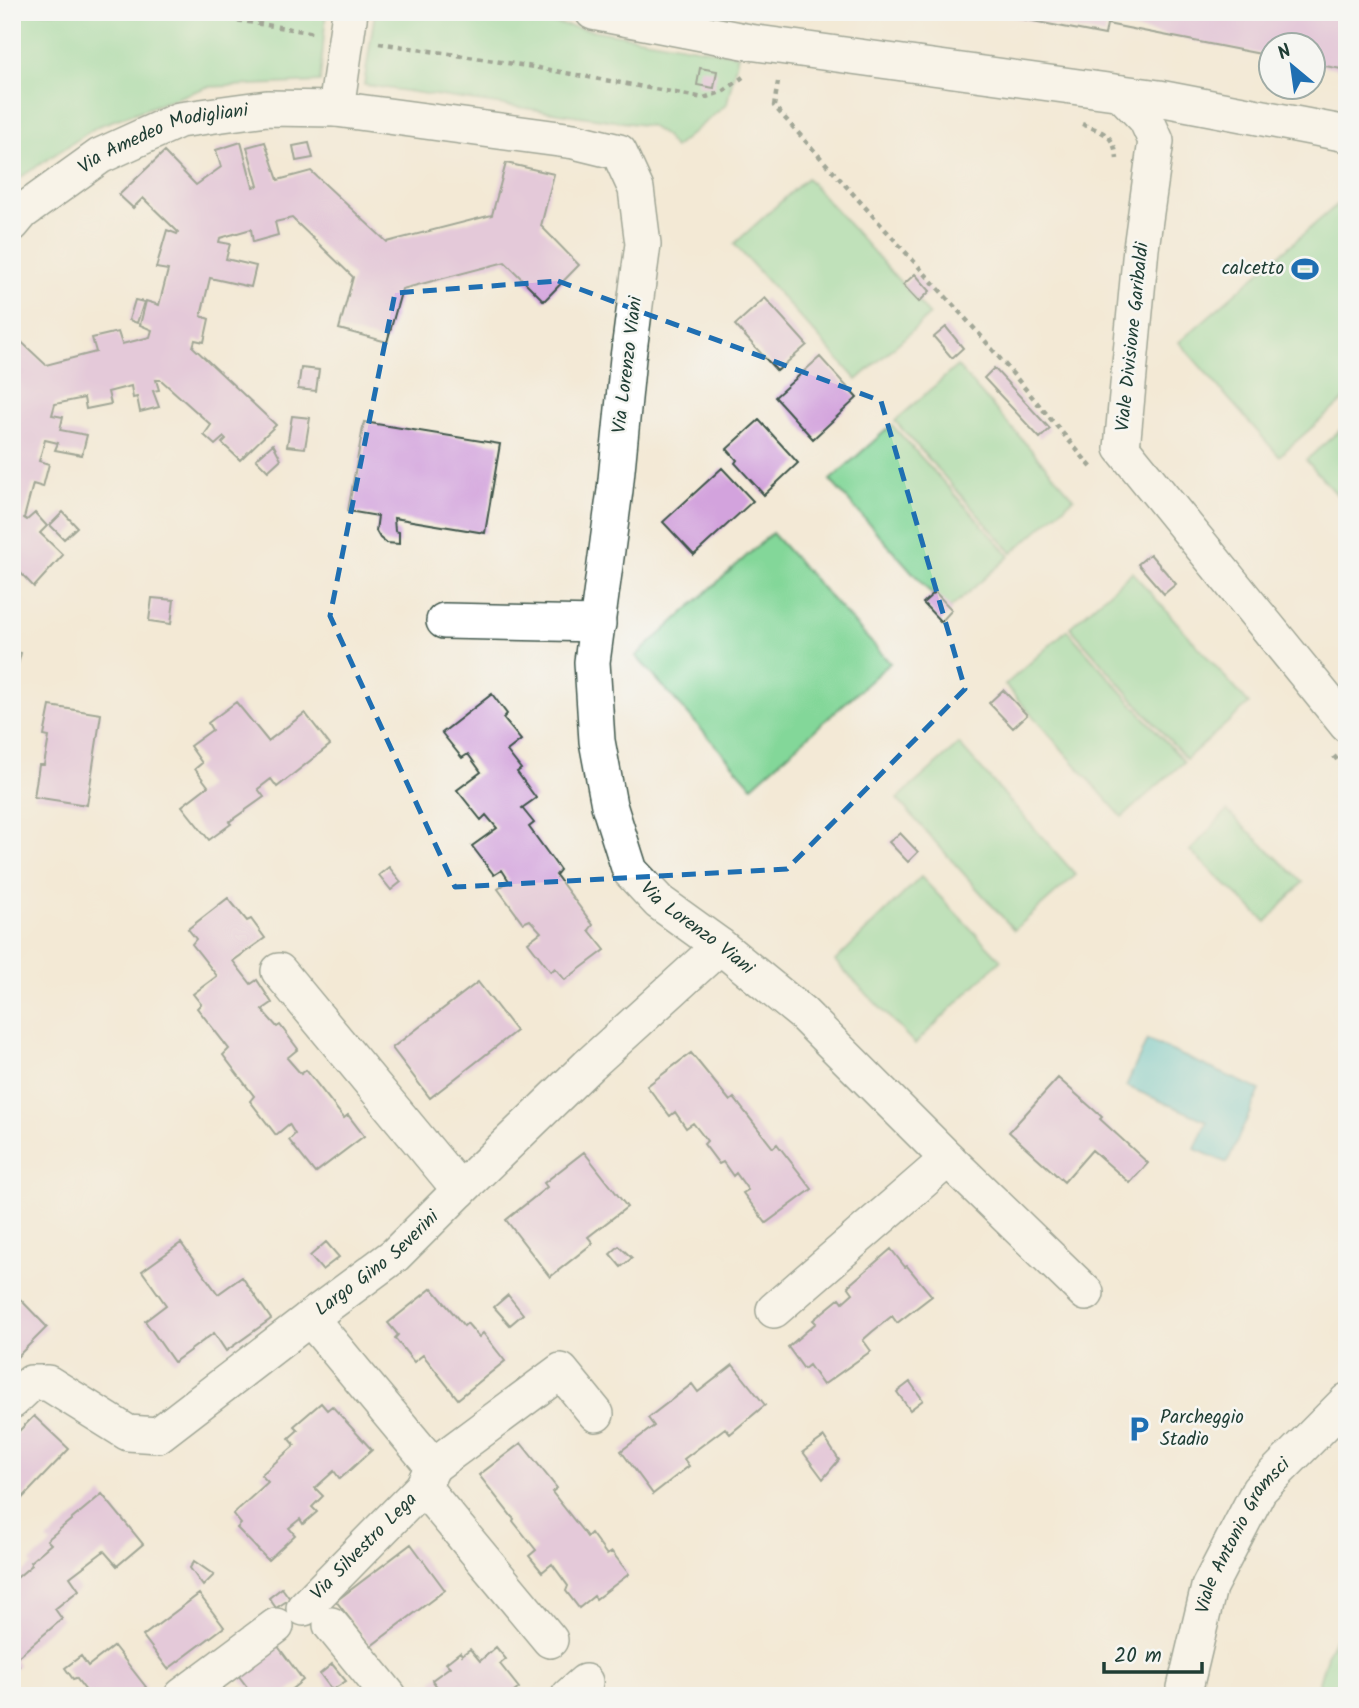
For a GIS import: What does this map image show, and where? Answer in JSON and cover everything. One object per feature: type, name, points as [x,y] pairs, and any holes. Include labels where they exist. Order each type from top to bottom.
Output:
[{"type":"street","points":[[593,12],[656,18],[749,42],[1159,98],[1347,134]]},
{"type":"street","points":[[335,109],[348,29]]},
{"type":"street","points":[[1121,93],[1146,120],[1156,141],[1181,119],[1219,109]]},
{"type":"street","name":"Via Amedeo Modigliani","points":[[12,224],[22,212],[100,156],[179,120],[267,108],[335,109],[574,141],[619,152],[636,189]]},
{"type":"street","name":"Viale Divisione Garibaldi","points":[[1156,141],[1141,248],[1122,448],[1337,736]]},
{"type":"street","name":"Via Lorenzo Viani","points":[[636,189],[643,244],[593,662],[597,741],[609,805],[630,871],[659,902],[720,946],[802,1013],[1086,1293]]},
{"type":"street","points":[[444,621],[598,624]]},
{"type":"street","name":"Largo Gino Severini","points":[[550,1640],[310,1318],[396,1255],[588,1066],[720,946]]},
{"type":"street","points":[[279,971],[460,1190]]},
{"type":"street","points":[[774,1310],[948,1159]]},
{"type":"street","points":[[12,1401],[31,1383],[48,1383],[128,1433],[158,1434],[310,1318]]},
{"type":"street","points":[[428,1477],[561,1371],[596,1414]]},
{"type":"street","name":"Viale Antonio Gramsci","points":[[1184,1696],[1209,1587],[1259,1490],[1347,1401]]},
{"type":"street","name":"Via Silvestro Lega","points":[[182,1696],[304,1620],[428,1477]]},
{"type":"street","points":[[304,1620],[389,1696]]},
{"type":"path","points":[[188,12],[348,29],[533,67],[704,98],[724,90],[743,77]]},
{"type":"path","points":[[790,84],[778,82],[774,106],[981,336],[1093,468]]},
{"type":"path","points":[[1069,122],[1083,124],[1112,138],[1118,163]]},
{"type":"path","points":[[1337,736],[1347,772]]},
{"type":"highlighted area","points":[[558,281],[881,401],[965,689],[787,869],[455,887],[330,616],[395,293]]},
{"type":"green space","points":[[12,12],[326,12],[320,82],[207,87],[98,126],[12,183]]},
{"type":"green space","points":[[375,12],[486,12],[738,55],[727,104],[674,148],[665,136],[650,126],[364,85]]},
{"type":"green space","points":[[807,178],[930,315],[857,380],[734,244]]},
{"type":"green space","name":"calcetto","points":[[1347,196],[1347,397],[1279,456],[1179,342]]},
{"type":"green space","points":[[957,366],[1074,498],[1012,553],[895,421]]},
{"type":"green space","points":[[1347,424],[1347,506],[1306,460]]},
{"type":"green space","points":[[892,425],[1010,556],[947,611],[830,480]]},
{"type":"green space","points":[[772,533],[890,663],[752,786],[636,656]]},
{"type":"green space","points":[[1132,572],[1249,704],[1186,759],[1070,627]]},
{"type":"green space","points":[[1067,630],[1184,762],[1122,817],[1005,685]]},
{"type":"green space","points":[[959,744],[1076,875],[1014,930],[897,799]]},
{"type":"green space","points":[[1227,811],[1303,882],[1266,922],[1190,851]]},
{"type":"green space","points":[[921,877],[1001,960],[915,1044],[835,961]]},
{"type":"green space","points":[[1347,1613],[1347,1696],[1315,1696],[1328,1652]]},
{"type":"water","points":[[1147,1040],[1260,1090],[1227,1163],[1195,1149],[1207,1121],[1126,1086]]},
{"type":"building","points":[[1001,12],[1347,12],[1347,70],[1328,67],[1328,32],[1258,32],[1258,53],[1107,24],[1105,35],[1001,15]]},
{"type":"building","points":[[700,68],[717,71],[714,88],[697,85]]},
{"type":"building","points":[[241,142],[253,187],[258,186],[247,147],[265,142],[278,180],[311,171],[387,242],[492,215],[506,163],[554,174],[541,226],[579,265],[544,301],[505,262],[402,289],[387,342],[339,329],[353,277],[292,218],[275,222],[278,235],[253,242],[251,229],[220,238],[219,242],[230,244],[226,259],[256,266],[251,287],[210,278],[201,316],[209,319],[204,342],[195,340],[193,347],[276,425],[240,460],[222,443],[226,439],[224,437],[215,445],[204,435],[211,425],[161,380],[156,380],[159,390],[153,391],[159,407],[140,412],[131,386],[108,392],[111,404],[86,409],[84,398],[55,404],[52,415],[63,417],[60,430],[87,435],[82,455],[55,450],[58,443],[45,440],[39,461],[49,464],[43,487],[33,484],[24,518],[27,520],[35,513],[47,526],[40,533],[63,555],[34,587],[17,569],[12,573],[12,333],[46,365],[96,352],[92,338],[118,332],[122,344],[150,337],[152,330],[140,325],[146,301],[159,305],[168,270],[156,268],[167,230],[177,234],[178,232],[143,198],[133,208],[119,195],[164,152],[196,185],[221,167],[216,150]]},
{"type":"building","points":[[309,143],[313,158],[296,161],[293,146]]},
{"type":"building","points":[[915,274],[930,291],[919,302],[903,285]]},
{"type":"building","points":[[765,298],[807,345],[777,371],[735,325]]},
{"type":"building","points":[[135,300],[144,302],[137,323],[129,320]]},
{"type":"building","points":[[946,327],[963,348],[952,358],[934,337]]},
{"type":"building","points":[[820,357],[857,398],[813,439],[775,397]]},
{"type":"building","points":[[301,368],[319,370],[316,391],[298,389]]},
{"type":"building","points":[[994,368],[1050,429],[1040,438],[984,378]]},
{"type":"building","points":[[292,416],[310,418],[305,448],[287,446]]},
{"type":"building","points":[[759,420],[798,463],[764,495],[735,463],[737,460],[727,449]]},
{"type":"building","points":[[364,422],[500,444],[485,533],[394,518],[395,531],[399,532],[399,544],[386,543],[376,531],[378,516],[348,511]]},
{"type":"building","points":[[273,444],[281,459],[268,471],[256,459]]},
{"type":"building","points":[[722,468],[753,501],[694,555],[663,522]]},
{"type":"building","points":[[63,512],[77,527],[64,539],[50,525]]},
{"type":"building","points":[[1150,554],[1176,584],[1164,594],[1138,564]]},
{"type":"building","points":[[935,592],[952,610],[941,622],[923,603]]},
{"type":"building","points":[[152,598],[174,600],[171,624],[149,621]]},
{"type":"building","points":[[12,651],[21,653],[13,684],[12,684]]},
{"type":"building","points":[[1003,690],[1027,715],[1013,728],[989,703]]},
{"type":"building","points":[[492,694],[507,714],[503,718],[521,740],[507,751],[521,769],[517,772],[536,798],[522,808],[534,823],[529,827],[560,870],[556,875],[593,925],[589,930],[605,950],[565,980],[555,968],[551,972],[528,942],[541,932],[530,920],[523,923],[498,889],[509,881],[502,870],[494,875],[472,846],[497,828],[486,815],[481,820],[457,790],[481,772],[468,754],[462,758],[442,733]]},
{"type":"building","points":[[236,702],[268,741],[305,713],[330,745],[277,787],[271,779],[258,789],[264,797],[209,840],[182,806],[208,786],[195,769],[202,763],[190,746],[212,730],[208,723]]},
{"type":"building","points":[[50,706],[101,714],[87,805],[34,797],[39,765],[44,765],[49,737],[44,736]]},
{"type":"building","points":[[900,833],[918,852],[908,862],[889,842]]},
{"type":"building","points":[[389,867],[401,882],[391,890],[379,875]]},
{"type":"building","points":[[228,898],[247,921],[251,919],[265,938],[233,961],[251,984],[257,980],[272,1003],[262,1010],[277,1027],[280,1025],[298,1049],[287,1058],[301,1074],[306,1070],[344,1118],[348,1115],[364,1136],[315,1173],[289,1140],[295,1134],[289,1124],[276,1135],[250,1101],[254,1096],[223,1055],[229,1049],[197,1008],[201,1004],[193,994],[217,976],[192,944],[196,939],[188,929]]},
{"type":"building","points":[[478,982],[516,1031],[430,1098],[392,1048]]},
{"type":"building","points":[[691,1053],[730,1101],[734,1098],[773,1148],[777,1144],[812,1189],[766,1223],[743,1193],[748,1190],[736,1173],[733,1176],[723,1162],[719,1164],[704,1144],[707,1141],[693,1123],[686,1128],[675,1112],[670,1116],[647,1086]]},
{"type":"building","points":[[1058,1078],[1148,1163],[1130,1183],[1092,1150],[1064,1182],[1009,1132]]},
{"type":"building","points":[[584,1152],[627,1207],[588,1237],[593,1243],[550,1277],[506,1220],[547,1187],[544,1183]]},
{"type":"building","points":[[326,1242],[339,1257],[322,1270],[310,1256]]},
{"type":"building","points":[[181,1243],[218,1294],[242,1277],[271,1319],[226,1351],[214,1333],[174,1362],[145,1321],[166,1305],[142,1271]]},
{"type":"building","points":[[619,1246],[632,1258],[621,1267],[610,1254]]},
{"type":"building","points":[[891,1249],[932,1296],[897,1323],[892,1316],[872,1332],[863,1340],[871,1351],[823,1385],[809,1365],[804,1369],[788,1347],[816,1323],[813,1320],[840,1298],[843,1302],[853,1293],[848,1286]]},
{"type":"building","points":[[432,1288],[464,1326],[467,1323],[479,1337],[483,1333],[505,1361],[458,1399],[423,1355],[414,1362],[395,1338],[398,1335],[388,1323]]},
{"type":"building","points":[[508,1295],[523,1314],[510,1325],[494,1307]]},
{"type":"building","points":[[12,1299],[16,1303],[20,1299],[47,1327],[12,1362]]},
{"type":"building","points":[[733,1365],[765,1405],[730,1434],[725,1428],[684,1459],[689,1466],[653,1494],[621,1451],[654,1426],[648,1418],[692,1384],[698,1392]]},
{"type":"building","points":[[910,1382],[923,1400],[910,1410],[897,1392]]},
{"type":"building","points":[[321,1403],[327,1410],[332,1406],[372,1450],[340,1479],[334,1471],[315,1488],[323,1496],[312,1507],[317,1512],[303,1524],[300,1519],[289,1528],[295,1535],[268,1560],[237,1528],[241,1524],[233,1514],[268,1482],[261,1475],[295,1445],[289,1438],[298,1430],[294,1426]]},
{"type":"building","points":[[34,1416],[69,1449],[12,1509],[12,1438]]},
{"type":"building","points":[[824,1437],[839,1460],[823,1479],[803,1452]]},
{"type":"building","points":[[521,1443],[557,1488],[552,1492],[587,1537],[591,1533],[607,1555],[612,1552],[629,1574],[596,1599],[594,1596],[579,1608],[566,1591],[568,1586],[552,1564],[542,1572],[529,1556],[536,1550],[479,1475]]},
{"type":"building","points":[[102,1494],[143,1544],[117,1566],[104,1551],[70,1577],[79,1590],[55,1609],[62,1619],[14,1660],[19,1666],[12,1671],[12,1582],[51,1544],[47,1540]]},
{"type":"building","points":[[411,1544],[445,1590],[371,1646],[336,1601]]},
{"type":"building","points":[[194,1561],[214,1575],[203,1586],[190,1568]]},
{"type":"building","points":[[282,1588],[290,1599],[276,1608],[269,1598]]},
{"type":"building","points":[[199,1594],[224,1627],[168,1669],[143,1636]]},
{"type":"building","points":[[277,1645],[303,1680],[283,1696],[254,1696],[238,1675]]},
{"type":"building","points":[[114,1646],[146,1687],[134,1696],[90,1696],[65,1668],[81,1656],[88,1666]]},
{"type":"building","points":[[496,1647],[506,1659],[500,1664],[519,1688],[509,1696],[444,1696],[432,1680],[450,1667],[446,1663],[460,1652],[462,1655],[470,1649],[480,1661]]},
{"type":"building","points":[[332,1664],[346,1681],[332,1690],[320,1674]]},
{"type":"place","name":"calcetto","points":[[1305,269]]},
{"type":"place","name":"Parcheggio Stadio","points":[[1139,1429]]}]
